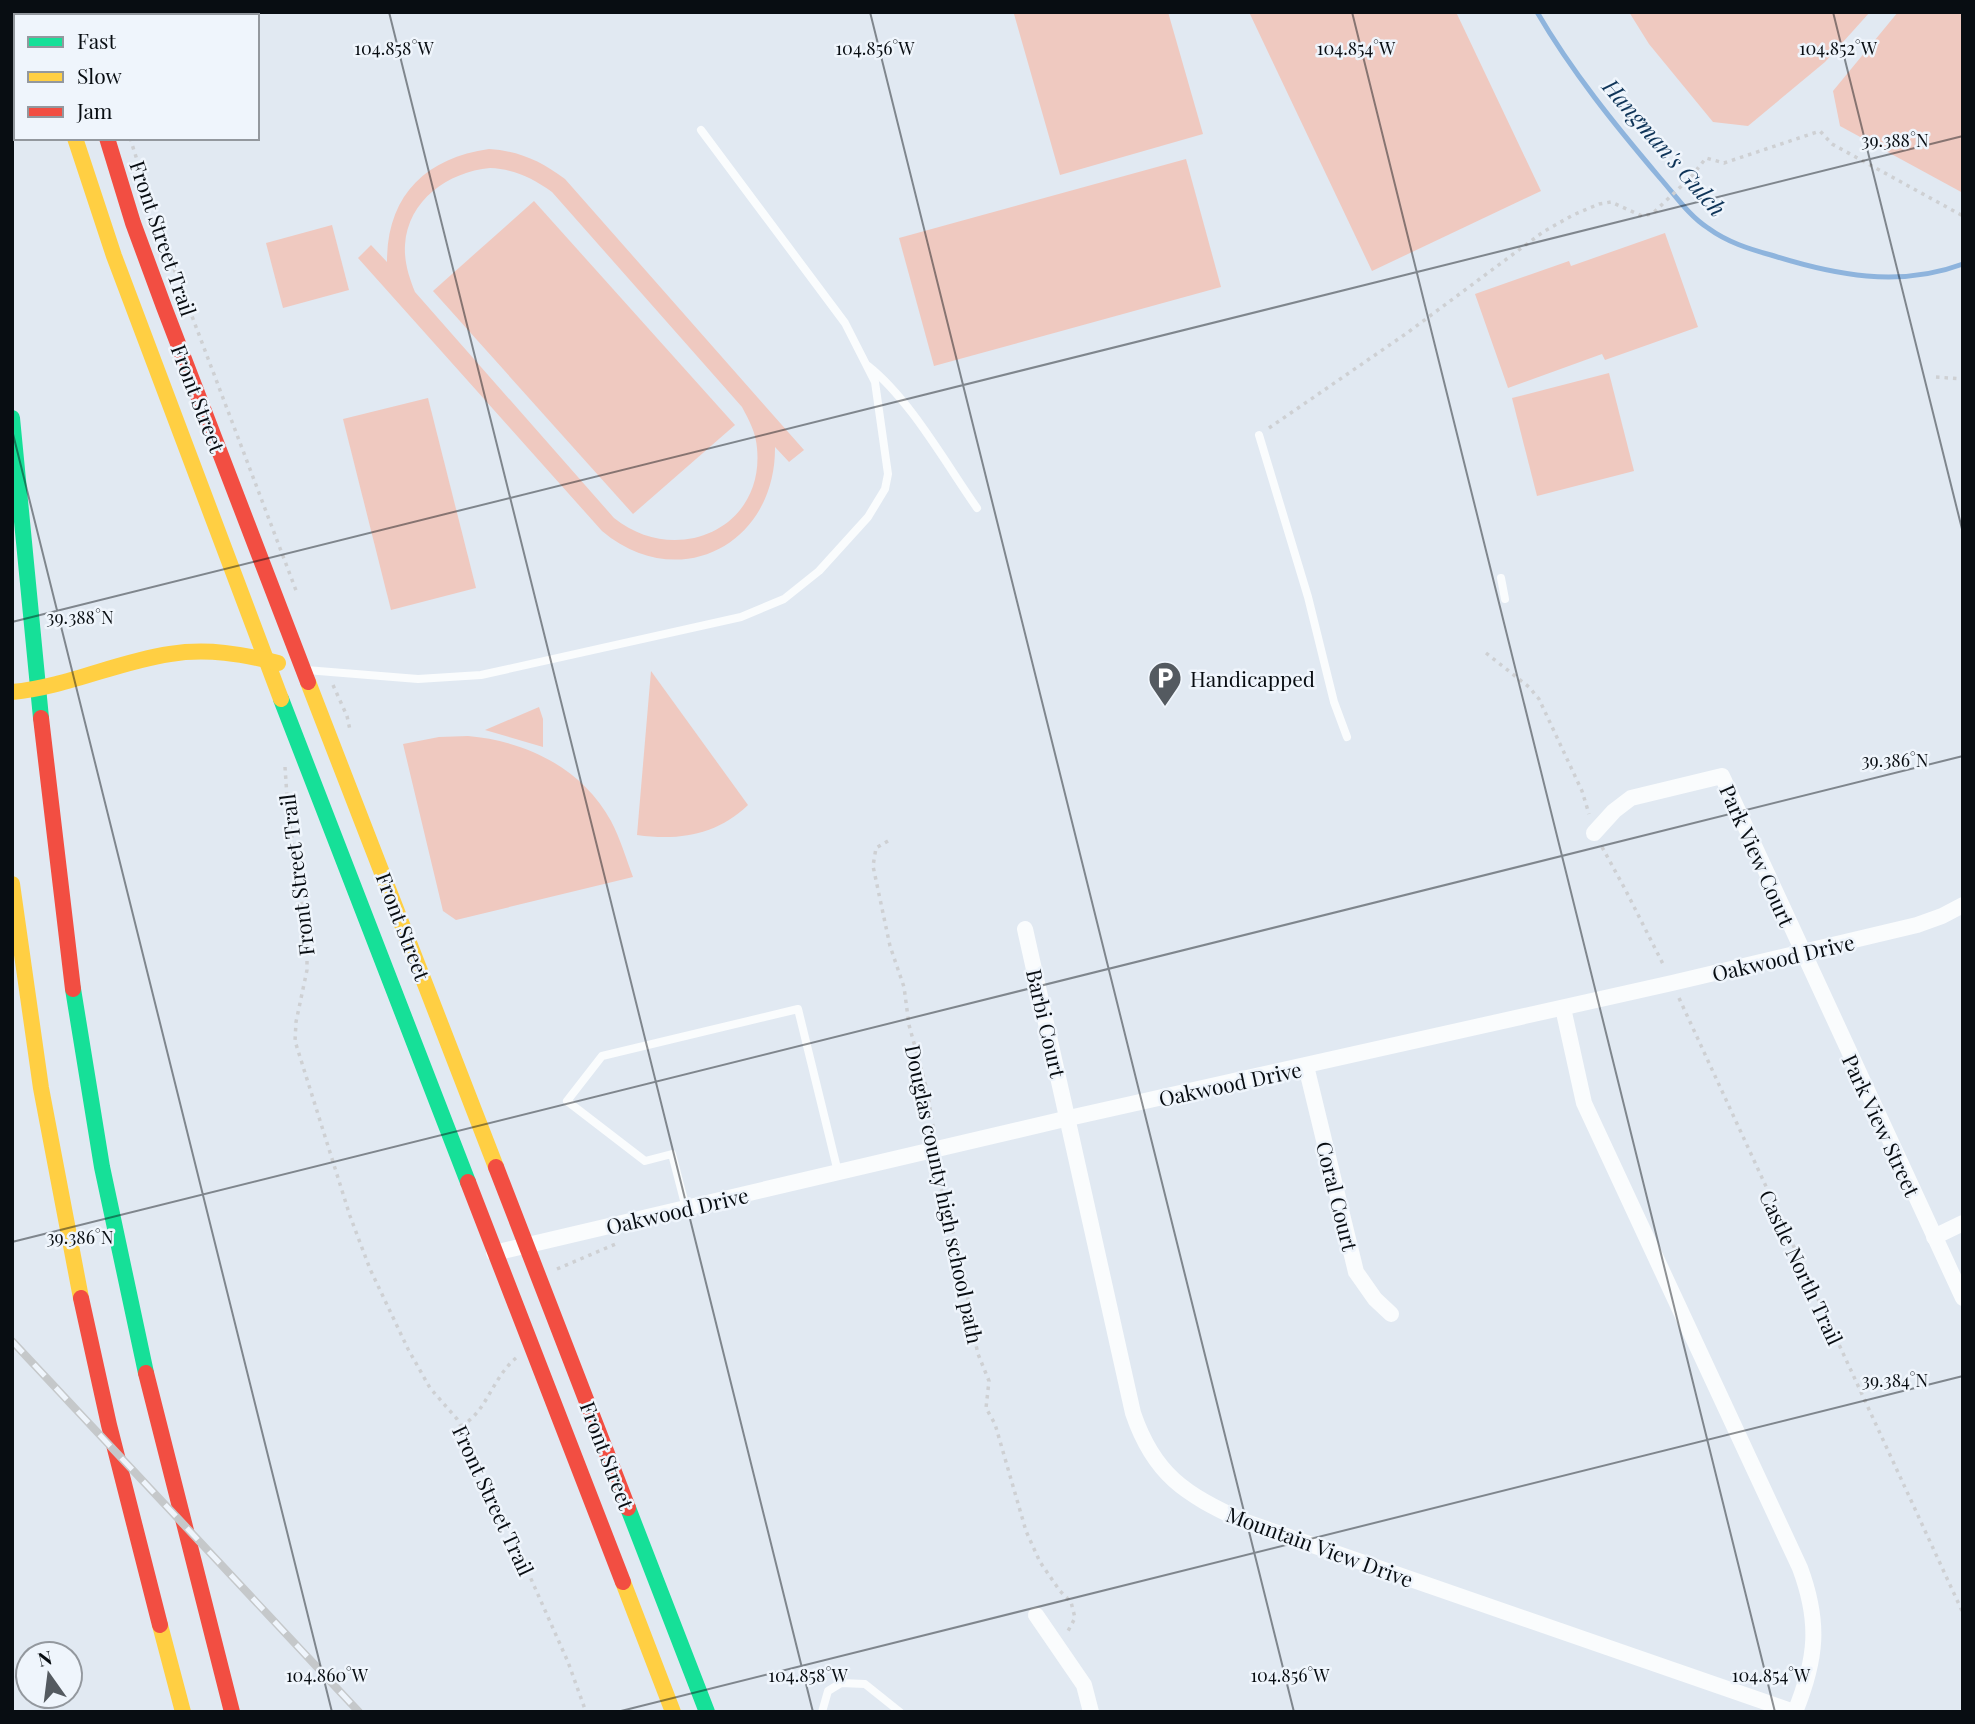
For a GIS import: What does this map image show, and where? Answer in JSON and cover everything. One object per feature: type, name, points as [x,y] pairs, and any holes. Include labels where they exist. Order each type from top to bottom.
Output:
[{"type":"main road","name":"Front Street","points":[[76,140],[114,256],[266,660],[673,1712]]},
{"type":"main road","name":"Front Street","points":[[108,140],[156,285],[707,1712]]},
{"type":"main road","points":[[12,418],[56,849],[88,1089],[146,1376],[233,1712]]},
{"type":"main road","points":[[12,692],[48,688],[155,657],[186,652],[235,653],[305,670]]},
{"type":"main road","points":[[12,884],[35,1054],[63,1211],[110,1426],[183,1712]]},
{"type":"street","name":"Park View Court","points":[[1594,833],[1631,798],[1721,776],[1801,952]]},
{"type":"street","name":"Oakwood Drive","points":[[494,1253],[1069,1118],[1563,1008],[1917,925],[1963,905]]},
{"type":"street","name":"Barbi Court","points":[[1025,929],[1069,1118]]},
{"type":"street","name":"Park View Street","points":[[1801,952],[1963,1298]]},
{"type":"street","name":"Mountain View Drive","points":[[1069,1118],[1133,1413],[1140,1435],[1151,1455],[1167,1475],[1188,1493],[1242,1521],[1794,1712],[1807,1684],[1815,1637],[1808,1590],[1800,1567],[1587,1112],[1576,1076],[1563,1008]]},
{"type":"street","name":"Coral Court","points":[[1307,1066],[1356,1272],[1375,1299],[1391,1314]]},
{"type":"street","points":[[1934,1237],[1963,1223]]},
{"type":"street","points":[[1036,1615],[1084,1685],[1091,1712]]},
{"type":"lane","points":[[305,670],[418,679],[481,675],[741,617],[784,599],[819,571],[868,517],[885,489],[888,474],[875,382],[845,323],[701,130]]},
{"type":"lane","points":[[866,364],[886,381],[977,508]]},
{"type":"lane","points":[[1259,435],[1308,597],[1334,702],[1347,737]]},
{"type":"lane","points":[[1501,578],[1505,600]]},
{"type":"lane","points":[[686,1208],[672,1154],[645,1160],[567,1101],[602,1056],[798,1009],[838,1172]]},
{"type":"lane","points":[[822,1712],[828,1691],[841,1683],[865,1684],[900,1712]]},
{"type":"path","points":[[1259,435],[1407,333],[1543,232],[1588,207],[1611,202],[1642,216],[1652,214],[1692,177],[1706,158],[1724,163],[1820,131],[1832,144],[1963,216]]},
{"type":"path","name":"Front Street Trail","points":[[131,140],[139,169]]},
{"type":"path","name":"Front Street Trail","points":[[167,252],[298,593]]},
{"type":"path","points":[[1936,377],[1963,379]]},
{"type":"path","points":[[1486,653],[1528,687],[1546,712],[1583,791],[1594,833],[1664,966]]},
{"type":"path","points":[[322,714],[347,716],[328,672]]},
{"type":"path","name":"Front Street Trail","points":[[284,758],[288,812],[307,938],[307,971],[296,1021],[295,1041],[350,1216],[370,1269],[408,1349],[430,1388],[461,1426],[489,1482],[568,1662],[586,1712]]},
{"type":"path","name":"Douglas county high school path","points":[[888,841],[876,848],[873,866],[890,946],[904,987],[909,1025],[927,1090],[938,1174],[965,1274],[970,1318],[978,1354],[989,1381],[986,1408],[995,1424],[1026,1531],[1040,1562],[1055,1585],[1071,1602],[1075,1618],[1059,1648]]},
{"type":"path","name":"Castle North Trail","points":[[1678,997],[1963,1613]]},
{"type":"path","points":[[557,1269],[618,1243]]},
{"type":"path","points":[[461,1426],[477,1413],[505,1368],[532,1347]]},
{"type":"shaded area","points":[[1168,12],[1203,134],[1060,175],[1014,14]]},
{"type":"shaded area","points":[[1249,12],[1456,12],[1541,191],[1372,271]]},
{"type":"shaded area","points":[[1629,12],[1870,12],[1825,62],[1748,126],[1713,122],[1649,44]]},
{"type":"shaded area","points":[[1898,12],[1963,12],[1963,193],[1840,126],[1833,91]]},
{"type":"shaded area","points":[[489,149],[510,152],[538,162],[565,179],[804,450],[789,462],[775,447],[771,481],[759,510],[741,534],[717,550],[690,558],[661,559],[631,550],[602,531],[358,258],[371,245],[387,262],[394,218],[402,200],[414,184],[429,171],[466,154]],"holes":[[[490,168],[523,175],[552,192],[742,407],[756,442],[756,477],[747,500],[731,519],[711,532],[688,539],[663,539],[638,532],[614,518],[415,292],[405,257],[408,229],[414,215],[422,202],[445,182],[459,175]]]},
{"type":"shaded area","points":[[1186,159],[1221,287],[934,366],[899,238]]},
{"type":"shaded area","points":[[534,201],[735,425],[633,514],[433,291]]},
{"type":"shaded area","points":[[332,225],[349,290],[283,308],[266,243]]},
{"type":"shaded area","points":[[1665,233],[1698,327],[1605,360],[1602,354],[1508,388],[1475,294],[1569,261],[1571,266]]},
{"type":"shaded area","points":[[1609,373],[1634,471],[1537,496],[1512,398]]},
{"type":"shaded area","points":[[428,398],[476,588],[391,610],[343,419]]},
{"type":"shaded area","points":[[651,671],[748,805],[723,823],[697,834],[668,837],[637,835]]},
{"type":"shaded area","points":[[539,707],[543,719],[543,747],[485,730]]},
{"type":"shaded area","points":[[468,736],[511,744],[531,751],[550,760],[585,786],[611,821],[633,877],[456,920],[443,911],[403,744],[439,737]]},
{"type":"waterway","name":"Hangman's Gulch","points":[[1537,12],[1579,77],[1627,138],[1688,211],[1715,233],[1746,248],[1843,273],[1915,276],[1963,264]]},
{"type":"railway","points":[[12,1341],[359,1712]]},
{"type":"traffic: fast","points":[[12,418],[41,718]]},
{"type":"traffic: fast","points":[[281,699],[468,1182]]},
{"type":"traffic: fast","points":[[73,989],[102,1167],[146,1373]]},
{"type":"traffic: fast","points":[[628,1508],[707,1712]]},
{"type":"traffic: slow","points":[[76,140],[114,256],[281,699]]},
{"type":"traffic: slow","points":[[12,692],[52,685],[130,663],[184,652],[225,653],[278,663]]},
{"type":"traffic: slow","points":[[308,682],[496,1167]]},
{"type":"traffic: slow","points":[[12,884],[41,1088],[81,1298]]},
{"type":"traffic: slow","points":[[623,1582],[673,1712]]},
{"type":"traffic: slow","points":[[160,1625],[183,1712]]},
{"type":"traffic: jam","points":[[108,140],[133,223],[164,307],[308,682]]},
{"type":"traffic: jam","points":[[41,718],[73,989]]},
{"type":"traffic: jam","points":[[496,1167],[628,1508]]},
{"type":"traffic: jam","points":[[468,1182],[623,1582]]},
{"type":"traffic: jam","points":[[81,1298],[109,1425],[160,1625]]},
{"type":"traffic: jam","points":[[146,1373],[232,1712]]},
{"type":"place","name":"Handicapped","points":[[1165,708]]}]
